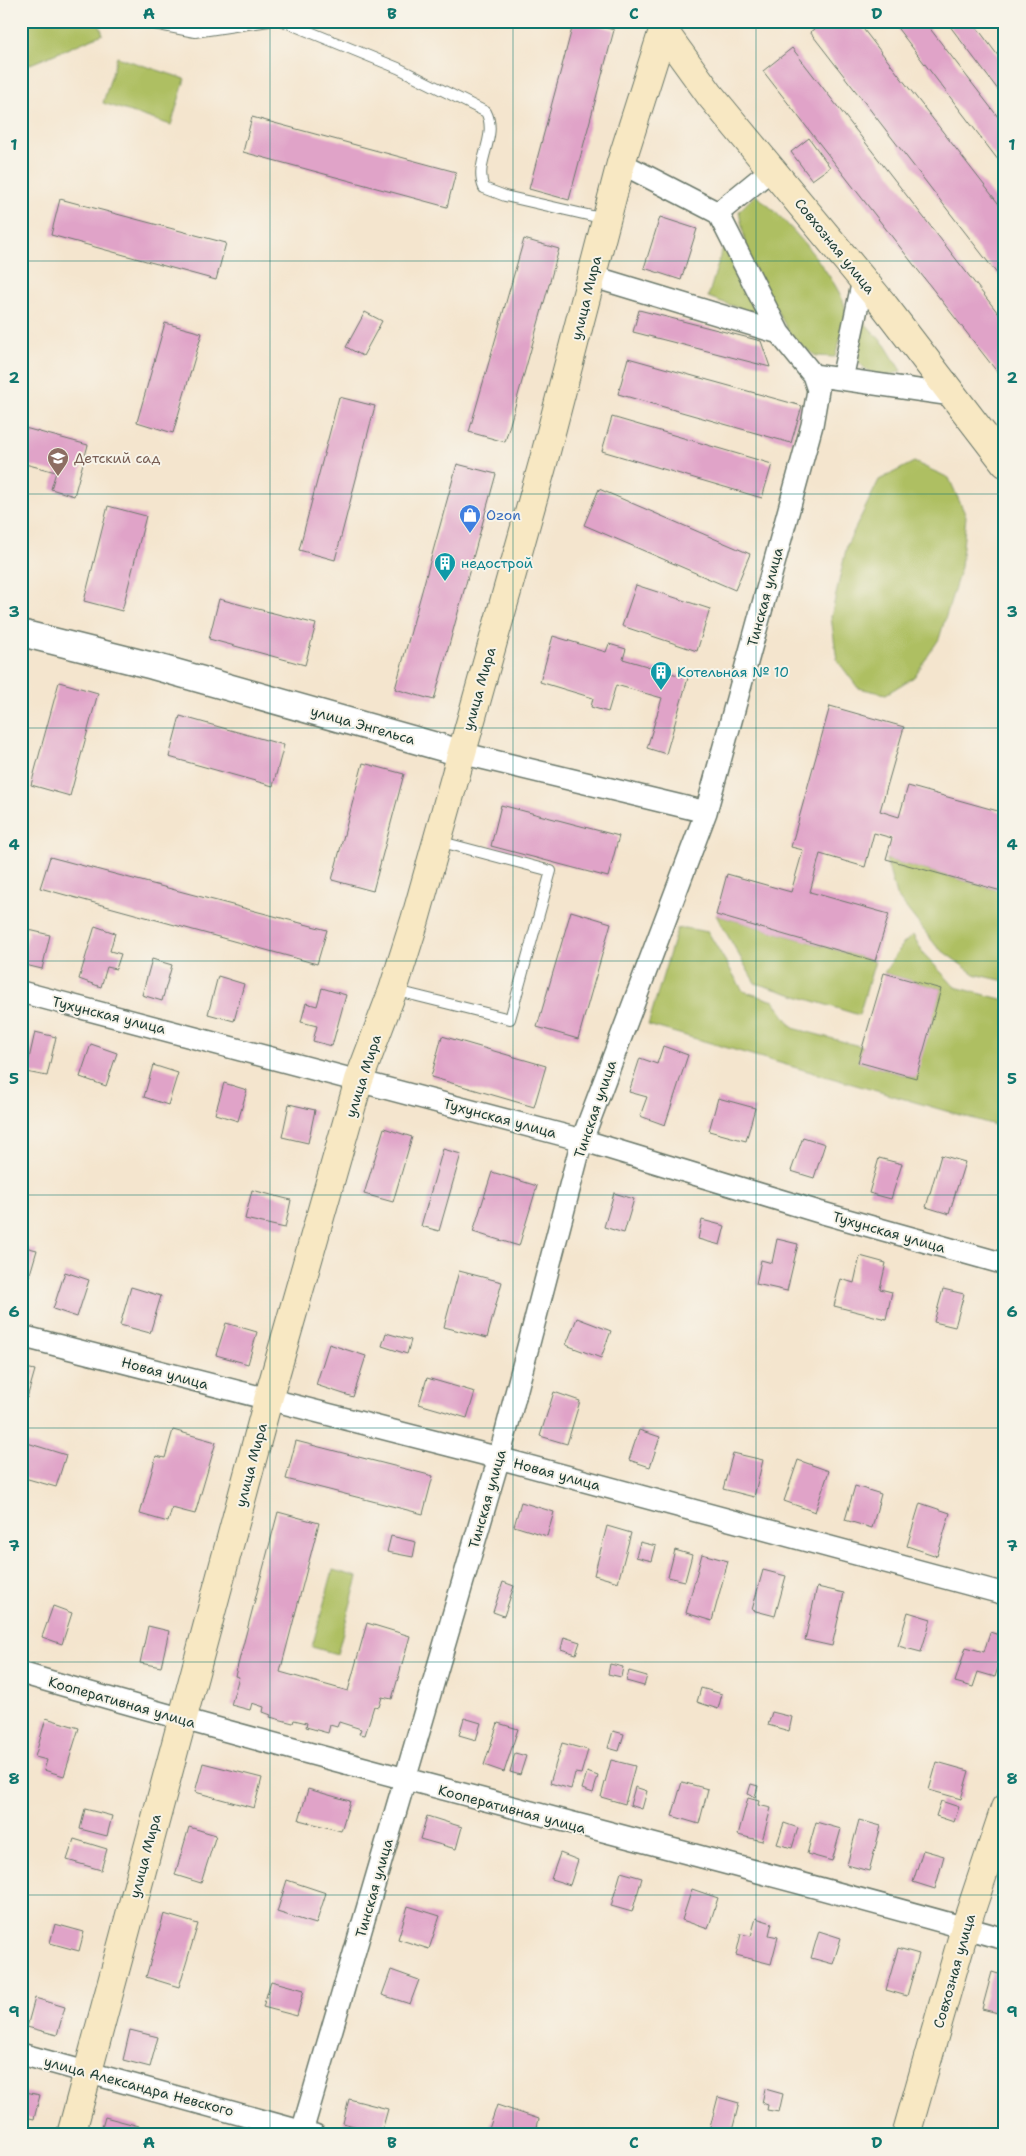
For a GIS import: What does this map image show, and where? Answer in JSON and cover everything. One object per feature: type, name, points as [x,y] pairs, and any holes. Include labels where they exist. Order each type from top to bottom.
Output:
[{"type":"main road","name":"улица Мира","points":[[71,2135],[268,1400],[359,1080],[393,990],[437,841],[543,463],[621,163],[665,26]]},
{"type":"main road","name":"Совхозная улица","points":[[665,26],[710,94],[863,280],[1005,463]]},
{"type":"main road","name":"Совхозная улица","points":[[906,2135],[965,1928],[1005,1808]]},
{"type":"street","points":[[621,163],[718,213],[779,333],[813,375],[952,396]]},
{"type":"street","points":[[718,213],[772,169]]},
{"type":"street","points":[[592,276],[779,333]]},
{"type":"street","points":[[842,379],[863,280]]},
{"type":"street","name":"Тинская улица","points":[[306,2134],[405,1780],[499,1458],[582,1140],[706,812],[812,425],[818,390],[813,375]]},
{"type":"street","name":"улица Энгельса","points":[[21,633],[153,666],[461,753],[706,812]]},
{"type":"street","name":"Тухунская улица","points":[[21,992],[582,1140],[819,1212],[1005,1264]]},
{"type":"street","name":"Новая улица","points":[[21,1336],[499,1458],[1005,1594]]},
{"type":"street","name":"Кооперативная улица","points":[[21,1673],[181,1720],[1005,1939]]},
{"type":"street","name":"улица Александра Невского","points":[[21,2054],[306,2134]]},
{"type":"lane","points":[[139,21],[195,32],[269,21]]},
{"type":"lane","points":[[284,21],[398,68],[486,112],[491,122],[480,178],[484,188],[505,196],[606,219]]},
{"type":"lane","points":[[393,990],[510,1019],[551,871],[437,841]]},
{"type":"green space","points":[[21,21],[95,21],[99,24],[103,34],[28,65],[21,65]]},
{"type":"green space","points":[[117,57],[185,79],[171,125],[103,103]]},
{"type":"green space","points":[[755,195],[766,203],[794,231],[809,249],[834,284],[842,300],[846,317],[835,357],[816,356],[793,340],[748,256],[739,211]]},
{"type":"green space","points":[[723,247],[735,261],[765,325],[738,308],[708,297]]},
{"type":"green space","points":[[863,321],[885,345],[901,371],[887,376],[875,375],[865,369],[855,358]]},
{"type":"green space","points":[[914,462],[949,478],[966,516],[961,567],[939,639],[914,677],[886,694],[858,688],[837,660],[831,617],[847,545],[879,480]]},
{"type":"green space","points":[[886,859],[1005,892],[1005,981],[974,974],[937,947],[896,895]]},
{"type":"green space","points":[[716,915],[875,961],[859,1015],[755,983]]},
{"type":"green space","points":[[685,928],[708,932],[743,991],[774,1001],[793,1028],[863,1047],[859,1062],[915,1078],[941,989],[884,973],[903,944],[913,935],[923,953],[955,987],[1005,1000],[1005,1128],[648,1025],[677,929]]},
{"type":"green space","points":[[333,1570],[358,1577],[337,1654],[312,1647]]},
{"type":"building","points":[[574,21],[583,21],[614,30],[569,200],[529,189]]},
{"type":"building","points":[[825,21],[857,21],[1005,212],[1005,284],[810,32]]},
{"type":"building","points":[[892,21],[934,21],[928,26],[1005,126],[1005,169]]},
{"type":"building","points":[[946,21],[972,21],[1005,65],[1005,99]]},
{"type":"building","points":[[999,21],[1005,21],[1005,29]]},
{"type":"building","points":[[792,48],[1005,322],[1005,382],[763,71]]},
{"type":"building","points":[[252,117],[456,172],[447,207],[243,152]]},
{"type":"building","points":[[809,138],[830,167],[812,180],[791,152]]},
{"type":"building","points":[[60,199],[226,243],[216,280],[51,235]]},
{"type":"building","points":[[660,217],[697,229],[681,280],[644,268]]},
{"type":"building","points":[[524,239],[559,249],[505,442],[469,432]]},
{"type":"building","points":[[639,310],[761,341],[770,367],[633,332]]},
{"type":"building","points":[[365,312],[382,321],[363,356],[346,347]]},
{"type":"building","points":[[165,323],[202,333],[173,433],[137,422]]},
{"type":"building","points":[[628,358],[802,406],[791,443],[618,394]]},
{"type":"building","points":[[339,397],[375,406],[335,560],[299,550]]},
{"type":"building","points":[[612,417],[772,464],[762,498],[602,451]]},
{"type":"building","points":[[21,427],[88,445],[74,496],[51,489],[56,472],[21,463]]},
{"type":"building","name":"недострой","points":[[457,464],[496,474],[434,700],[395,689]]},
{"type":"building","points":[[599,489],[750,554],[735,590],[584,525]]},
{"type":"building","points":[[108,506],[146,516],[122,611],[84,601]]},
{"type":"building","points":[[636,585],[710,609],[697,651],[622,626]]},
{"type":"building","points":[[219,599],[316,624],[305,665],[209,639]]},
{"type":"building","name":"Котельная № 10","points":[[553,636],[606,652],[609,644],[626,649],[623,659],[688,678],[666,754],[647,748],[662,698],[616,685],[608,712],[591,707],[593,698],[540,682]]},
{"type":"building","points":[[59,682],[98,693],[70,796],[31,785]]},
{"type":"building","points":[[830,706],[904,727],[880,811],[899,817],[908,786],[1005,813],[1005,892],[886,859],[892,838],[874,833],[865,867],[820,854],[810,892],[889,914],[875,961],[716,915],[727,874],[791,892],[803,850],[791,847]]},
{"type":"building","points":[[180,716],[284,745],[273,786],[169,757]]},
{"type":"building","points":[[363,763],[404,774],[373,891],[332,880]]},
{"type":"building","points":[[501,805],[619,836],[608,877],[491,846]]},
{"type":"building","points":[[50,857],[327,930],[317,964],[40,888]]},
{"type":"building","points":[[571,911],[611,923],[578,1039],[537,1027]]},
{"type":"building","points":[[95,926],[115,933],[110,951],[121,954],[116,969],[107,967],[101,987],[79,979]]},
{"type":"building","points":[[29,930],[50,935],[42,969],[21,964]]},
{"type":"building","points":[[152,959],[172,965],[162,1001],[142,995]]},
{"type":"building","points":[[884,973],[941,989],[916,1078],[858,1062]]},
{"type":"building","points":[[218,976],[244,984],[234,1021],[208,1014]]},
{"type":"building","points":[[322,988],[346,995],[332,1046],[313,1041],[317,1026],[301,1022],[306,1003],[317,1006]]},
{"type":"building","points":[[35,1032],[56,1037],[47,1076],[26,1072]]},
{"type":"building","points":[[442,1036],[546,1066],[534,1107],[431,1077]]},
{"type":"building","points":[[91,1044],[117,1053],[106,1086],[80,1077]]},
{"type":"building","points":[[663,1046],[688,1055],[665,1125],[640,1116],[647,1097],[629,1092],[640,1058],[657,1064]]},
{"type":"building","points":[[153,1065],[178,1073],[168,1105],[144,1097]]},
{"type":"building","points":[[224,1083],[247,1090],[238,1121],[215,1114]]},
{"type":"building","points":[[718,1098],[755,1108],[746,1141],[709,1131]]},
{"type":"building","points":[[289,1104],[315,1110],[308,1143],[282,1137]]},
{"type":"building","points":[[384,1128],[412,1137],[393,1202],[364,1194]]},
{"type":"building","points":[[803,1137],[825,1144],[814,1178],[791,1171]]},
{"type":"building","points":[[443,1149],[461,1154],[439,1231],[421,1226]]},
{"type":"building","points":[[941,1155],[965,1162],[949,1214],[926,1207]]},
{"type":"building","points":[[879,1158],[902,1164],[891,1199],[869,1193]]},
{"type":"building","points":[[492,1172],[537,1186],[519,1246],[473,1232]]},
{"type":"building","points":[[252,1190],[291,1200],[285,1228],[245,1219]]},
{"type":"building","points":[[614,1193],[634,1199],[624,1233],[604,1227]]},
{"type":"building","points":[[702,1220],[725,1226],[720,1245],[698,1239]]},
{"type":"building","points":[[777,1239],[798,1244],[787,1291],[756,1284],[761,1260],[772,1263]]},
{"type":"building","points":[[21,1246],[37,1250],[22,1301],[21,1301]]},
{"type":"building","points":[[860,1256],[886,1263],[880,1289],[892,1292],[886,1319],[834,1306],[841,1279],[854,1283]]},
{"type":"building","points":[[459,1271],[502,1282],[487,1338],[444,1327]]},
{"type":"building","points":[[65,1272],[89,1280],[77,1317],[53,1309]]},
{"type":"building","points":[[131,1287],[161,1296],[150,1333],[120,1325]]},
{"type":"building","points":[[943,1289],[964,1294],[955,1327],[934,1322]]},
{"type":"building","points":[[577,1318],[611,1331],[601,1358],[566,1345]]},
{"type":"building","points":[[226,1323],[257,1332],[248,1364],[216,1355]]},
{"type":"building","points":[[386,1333],[411,1340],[407,1354],[382,1346]]},
{"type":"building","points":[[329,1344],[366,1356],[353,1397],[316,1385]]},
{"type":"building","points":[[21,1367],[35,1370],[27,1398],[21,1396]]},
{"type":"building","points":[[427,1378],[475,1392],[467,1418],[419,1404]]},
{"type":"building","points":[[554,1392],[580,1401],[567,1444],[540,1436]]},
{"type":"building","points":[[173,1430],[216,1442],[195,1514],[172,1508],[168,1522],[140,1514],[156,1456],[165,1458]]},
{"type":"building","points":[[639,1430],[660,1437],[650,1467],[629,1460]]},
{"type":"building","points":[[296,1441],[433,1476],[423,1514],[286,1479]]},
{"type":"building","points":[[24,1442],[66,1455],[56,1487],[21,1477],[21,1450]]},
{"type":"building","points":[[733,1453],[763,1460],[754,1497],[723,1489]]},
{"type":"building","points":[[798,1460],[829,1471],[815,1512],[784,1501]]},
{"type":"building","points":[[855,1486],[881,1494],[872,1528],[845,1520]]},
{"type":"building","points":[[521,1502],[554,1512],[547,1536],[514,1526]]},
{"type":"building","points":[[920,1503],[950,1513],[937,1556],[907,1546]]},
{"type":"building","points":[[278,1512],[319,1523],[280,1672],[348,1691],[367,1623],[410,1636],[392,1699],[382,1697],[379,1707],[374,1706],[365,1735],[359,1734],[361,1729],[339,1722],[337,1727],[330,1725],[328,1733],[306,1727],[307,1723],[294,1720],[293,1723],[270,1717],[271,1715],[263,1712],[264,1707],[252,1703],[250,1710],[231,1705],[239,1677],[235,1676]]},
{"type":"building","points":[[607,1526],[631,1533],[618,1582],[594,1575]]},
{"type":"building","points":[[391,1536],[416,1542],[413,1557],[387,1552]]},
{"type":"building","points":[[640,1542],[656,1546],[652,1561],[636,1557]]},
{"type":"building","points":[[675,1550],[692,1555],[685,1581],[668,1577]]},
{"type":"building","points":[[702,1554],[728,1561],[712,1621],[686,1613]]},
{"type":"building","points":[[763,1570],[786,1576],[775,1616],[752,1610]]},
{"type":"building","points":[[503,1582],[514,1586],[504,1616],[493,1612]]},
{"type":"building","points":[[817,1587],[844,1593],[832,1646],[805,1640]]},
{"type":"building","points":[[53,1606],[72,1613],[62,1644],[42,1637]]},
{"type":"building","points":[[908,1612],[931,1619],[921,1652],[898,1646]]},
{"type":"building","points":[[148,1626],[169,1631],[161,1667],[140,1663]]},
{"type":"building","points":[[990,1632],[1005,1637],[1005,1645],[995,1677],[978,1672],[973,1687],[955,1682],[966,1647],[984,1652]]},
{"type":"building","points":[[564,1637],[580,1642],[576,1654],[561,1649]]},
{"type":"building","points":[[610,1664],[623,1667],[621,1677],[608,1674]]},
{"type":"building","points":[[629,1671],[647,1676],[644,1686],[626,1681]]},
{"type":"building","points":[[701,1688],[722,1694],[718,1709],[697,1702]]},
{"type":"building","points":[[772,1712],[792,1717],[789,1731],[768,1725]]},
{"type":"building","points":[[46,1718],[79,1728],[64,1776],[44,1770],[47,1760],[35,1757]]},
{"type":"building","points":[[464,1718],[481,1723],[476,1740],[459,1735]]},
{"type":"building","points":[[498,1723],[518,1729],[504,1772],[484,1765]]},
{"type":"building","points":[[613,1731],[624,1734],[619,1751],[608,1748]]},
{"type":"building","points":[[562,1743],[588,1750],[581,1774],[575,1773],[571,1789],[550,1783]]},
{"type":"building","points":[[515,1753],[526,1756],[520,1775],[510,1772]]},
{"type":"building","points":[[611,1760],[635,1766],[625,1804],[601,1797]]},
{"type":"building","points":[[937,1762],[969,1771],[961,1799],[929,1790]]},
{"type":"building","points":[[203,1763],[262,1778],[254,1808],[195,1792]]},
{"type":"building","points":[[587,1772],[598,1776],[593,1793],[582,1789]]},
{"type":"building","points":[[682,1782],[708,1789],[699,1824],[672,1816]]},
{"type":"building","points":[[751,1784],[758,1786],[755,1797],[748,1794]]},
{"type":"building","points":[[635,1787],[647,1791],[642,1809],[630,1805]]},
{"type":"building","points":[[308,1789],[350,1801],[341,1831],[299,1820]]},
{"type":"building","points":[[748,1798],[759,1801],[758,1805],[771,1808],[762,1841],[738,1835]]},
{"type":"building","points":[[941,1801],[959,1807],[954,1822],[936,1816]]},
{"type":"building","points":[[85,1809],[112,1816],[107,1836],[80,1829]]},
{"type":"building","points":[[427,1816],[462,1827],[456,1849],[420,1839]]},
{"type":"building","points":[[859,1820],[881,1826],[869,1871],[847,1865]]},
{"type":"building","points":[[816,1822],[841,1829],[832,1861],[807,1854]]},
{"type":"building","points":[[784,1823],[798,1828],[792,1848],[777,1844]]},
{"type":"building","points":[[189,1827],[216,1835],[201,1883],[175,1875]]},
{"type":"building","points":[[74,1839],[107,1849],[101,1870],[67,1860]]},
{"type":"building","points":[[923,1850],[944,1856],[935,1889],[913,1882]]},
{"type":"building","points":[[560,1853],[578,1860],[570,1885],[551,1879]]},
{"type":"building","points":[[621,1872],[642,1878],[632,1912],[611,1906]]},
{"type":"building","points":[[287,1880],[326,1893],[316,1924],[277,1912]]},
{"type":"building","points":[[692,1889],[718,1898],[708,1929],[682,1920]]},
{"type":"building","points":[[408,1906],[440,1916],[429,1949],[398,1939]]},
{"type":"building","points":[[164,1914],[198,1924],[179,1987],[146,1977]]},
{"type":"building","points":[[756,1918],[772,1923],[769,1935],[778,1937],[771,1964],[736,1955],[741,1934],[751,1936]]},
{"type":"building","points":[[55,1924],[84,1932],[79,1951],[50,1943]]},
{"type":"building","points":[[819,1931],[841,1938],[833,1964],[811,1958]]},
{"type":"building","points":[[898,1948],[919,1954],[907,1996],[886,1990]]},
{"type":"building","points":[[391,1970],[419,1980],[410,2004],[382,1995]]},
{"type":"building","points":[[992,1972],[1005,1976],[1005,2005],[1002,2014],[982,2009]]},
{"type":"building","points":[[271,1981],[304,1990],[297,2016],[263,2007]]},
{"type":"building","points":[[35,1998],[65,2007],[57,2035],[27,2027]]},
{"type":"building","points":[[130,2030],[158,2037],[150,2067],[123,2060]]},
{"type":"building","points":[[765,2089],[783,2094],[779,2112],[767,2110],[768,2105],[762,2103]]},
{"type":"building","points":[[21,2091],[40,2095],[34,2119],[21,2116]]},
{"type":"building","points":[[718,2097],[739,2103],[731,2135],[708,2135]]},
{"type":"building","points":[[349,2099],[388,2109],[381,2134],[343,2123]]},
{"type":"building","points":[[497,2105],[539,2119],[535,2135],[523,2131],[521,2135],[487,2135]]},
{"type":"building","points":[[105,2117],[139,2126],[136,2135],[100,2135]]},
{"type":"place","name":"Детский сад","points":[[58,477]]},
{"type":"place","name":"Ozon","points":[[470,534]]},
{"type":"place","name":"недострой","points":[[445,582]]},
{"type":"place","name":"Котельная № 10","points":[[661,691]]}]
